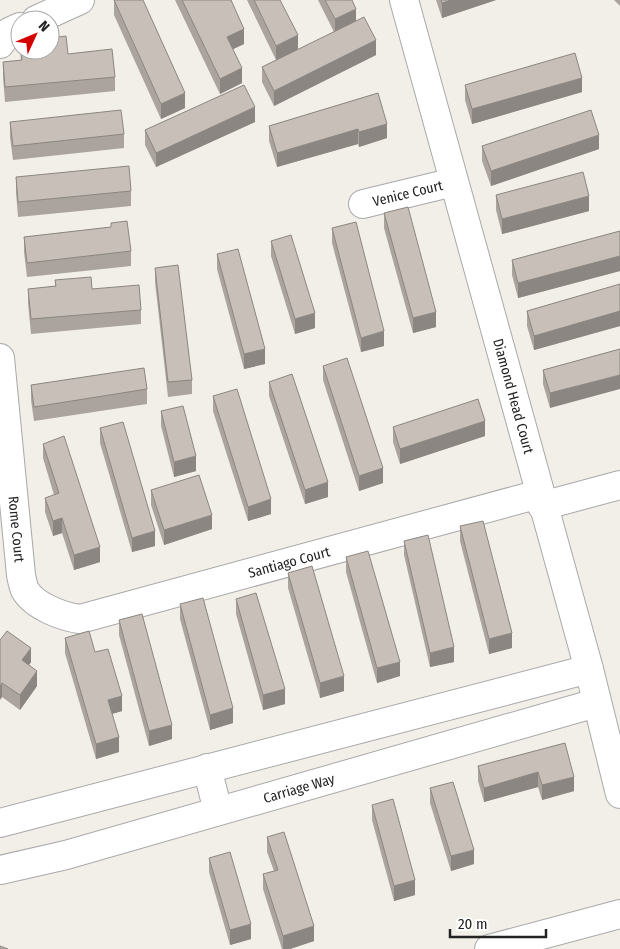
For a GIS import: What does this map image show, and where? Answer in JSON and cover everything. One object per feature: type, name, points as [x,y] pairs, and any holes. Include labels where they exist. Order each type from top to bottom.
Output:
[{"type":"street","points":[[58,10],[80,0]]},
{"type":"street","name":"Diamond Head Court","points":[[404,0],[589,669],[620,794]]},
{"type":"street","points":[[0,44],[10,32]]},
{"type":"street","name":"Venice Court","points":[[363,204],[454,182]]},
{"type":"street","name":"Rome Court","points":[[0,358],[21,575],[25,590],[33,599],[42,604]]},
{"type":"street","name":"Santiago Court","points":[[42,604],[62,617],[80,619],[541,500],[620,485]]},
{"type":"street","points":[[0,823],[589,669]]},
{"type":"street","name":"Carriage Way","points":[[0,870],[66,854],[596,703]]},
{"type":"street","points":[[207,768],[218,811]]},
{"type":"street","points":[[489,949],[620,914]]},
{"type":"building","points":[[114,0],[143,0],[185,93],[161,104]]},
{"type":"building","points":[[182,0],[231,0],[244,29],[227,37],[242,68],[220,79]]},
{"type":"building","points":[[254,0],[280,0],[298,35],[276,46]]},
{"type":"building","points":[[325,0],[352,0],[356,9],[335,19]]},
{"type":"building","points":[[364,17],[376,40],[274,91],[262,67]]},
{"type":"building","points":[[66,36],[68,54],[112,49],[115,77],[5,87],[3,62],[60,60],[60,37]]},
{"type":"building","points":[[575,53],[582,78],[472,109],[465,85]]},
{"type":"building","points":[[244,85],[255,107],[156,153],[145,130]]},
{"type":"building","points":[[378,93],[387,124],[359,132],[358,129],[277,153],[269,126]]},
{"type":"building","points":[[121,110],[124,134],[13,146],[10,122]]},
{"type":"building","points":[[591,110],[599,135],[491,171],[482,146]]},
{"type":"building","points":[[129,166],[131,191],[18,202],[16,177]]},
{"type":"building","points":[[583,172],[589,196],[502,219],[496,195]]},
{"type":"building","points":[[408,207],[436,312],[413,318],[384,213]]},
{"type":"building","points":[[127,221],[131,251],[27,263],[24,237],[111,227],[111,223]]},
{"type":"building","points":[[356,222],[384,331],[361,338],[332,228]]},
{"type":"building","points":[[620,231],[620,256],[518,283],[512,260]]},
{"type":"building","points":[[291,235],[315,313],[295,319],[271,241]]},
{"type":"building","points":[[238,249],[265,349],[244,354],[217,254]]},
{"type":"building","points":[[178,265],[192,380],[168,382],[155,268]]},
{"type":"building","points":[[91,277],[92,289],[139,285],[141,310],[31,319],[28,289],[56,286],[55,280]]},
{"type":"building","points":[[620,284],[620,311],[534,336],[527,311]]},
{"type":"building","points":[[620,349],[620,375],[550,393],[543,370]]},
{"type":"building","points":[[347,358],[383,468],[359,476],[323,366]]},
{"type":"building","points":[[144,368],[147,389],[34,407],[31,385]]},
{"type":"building","points":[[292,374],[328,482],[305,490],[269,382]]},
{"type":"building","points":[[237,389],[271,499],[248,507],[213,396]]},
{"type":"building","points":[[478,399],[485,421],[400,449],[393,427]]},
{"type":"building","points":[[183,406],[196,456],[174,462],[161,411]]},
{"type":"building","points":[[123,422],[155,531],[132,538],[100,428]]},
{"type":"building","points":[[64,436],[100,547],[74,555],[62,518],[53,521],[45,498],[59,493],[43,444]]},
{"type":"building","points":[[199,475],[212,515],[164,530],[151,490]]},
{"type":"building","points":[[483,521],[512,633],[489,639],[460,526]]},
{"type":"building","points":[[428,535],[454,647],[430,653],[404,541]]},
{"type":"building","points":[[368,551],[400,662],[377,668],[346,557]]},
{"type":"building","points":[[312,566],[344,676],[320,683],[288,573]]},
{"type":"building","points":[[256,593],[285,689],[263,695],[236,599]]},
{"type":"building","points":[[203,598],[233,708],[210,715],[180,604]]},
{"type":"building","points":[[142,614],[172,725],[149,731],[119,620]]},
{"type":"building","points":[[7,631],[31,648],[22,660],[37,671],[20,695],[2,683],[0,686],[0,640]]},
{"type":"building","points":[[89,631],[95,652],[108,649],[122,696],[108,700],[119,737],[96,744],[65,638]]},
{"type":"building","points":[[565,743],[574,777],[542,785],[538,772],[484,788],[478,766]]},
{"type":"building","points":[[453,782],[474,850],[451,856],[430,788]]},
{"type":"building","points":[[393,799],[415,880],[394,886],[372,805]]},
{"type":"building","points":[[284,832],[314,926],[283,936],[263,874],[278,870],[267,837]]},
{"type":"building","points":[[230,852],[251,924],[230,930],[209,858]]}]
